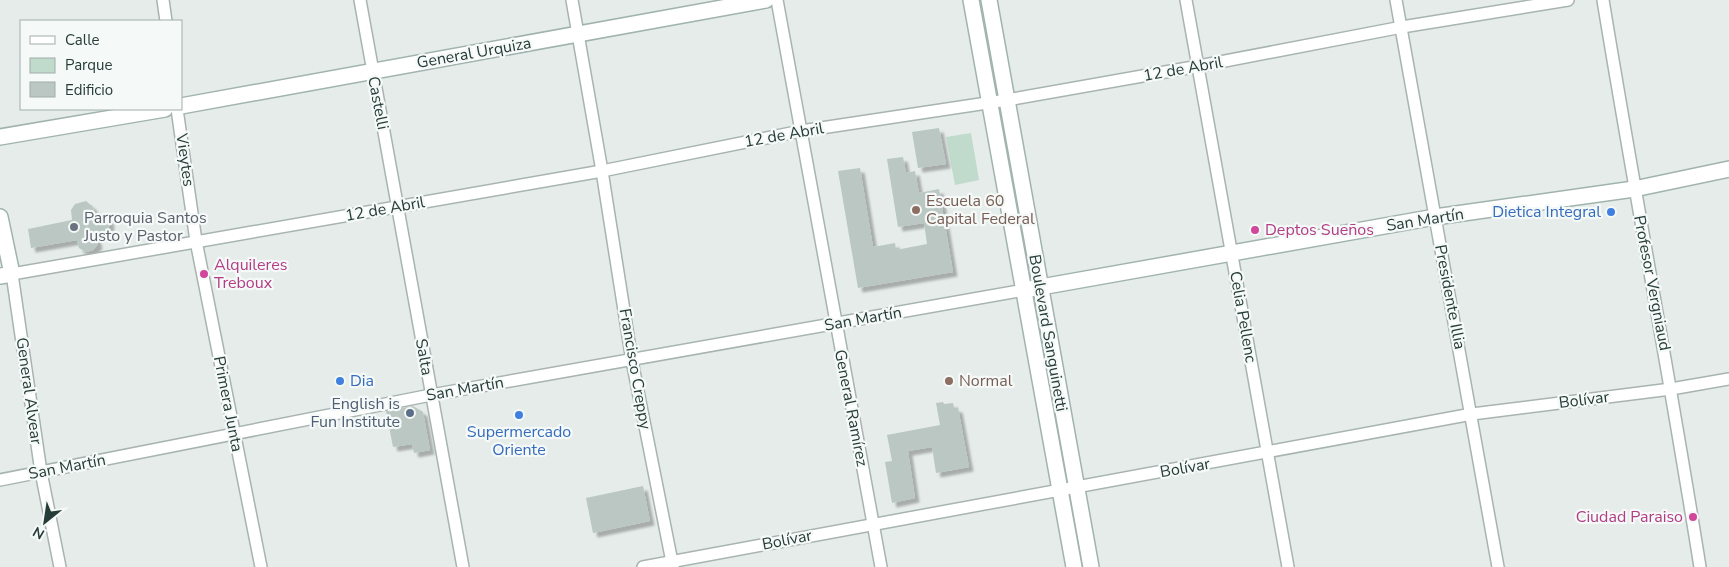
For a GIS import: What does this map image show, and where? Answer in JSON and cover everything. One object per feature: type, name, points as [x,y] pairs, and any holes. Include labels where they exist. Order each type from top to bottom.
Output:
[{"type":"main road","name":"General Urquiza","points":[[182,106],[766,0]]},
{"type":"main road","name":"Boulevard Sanguinetti","points":[[971,0],[1024,290],[1068,488],[1091,567]]},
{"type":"main road","name":"Boulevard Sanguinetti","points":[[989,0],[1039,287],[1068,488],[1074,567]]},
{"type":"main road","points":[[0,137],[159,110]]},
{"type":"main road","name":"San Martín","points":[[1024,290],[1434,217],[1634,189],[1729,169]]},
{"type":"main road","points":[[0,217],[6,275]]},
{"type":"street","points":[[163,0],[166,20]]},
{"type":"street","name":"Castelli","points":[[360,0],[398,206]]},
{"type":"street","name":"Francisco Creppy","points":[[572,0],[602,171],[632,361],[672,564]]},
{"type":"street","name":"General Ramírez","points":[[778,0],[880,567]]},
{"type":"street","name":"Celia Pellenc","points":[[1186,0],[1232,252],[1266,454],[1288,567]]},
{"type":"street","name":"Presidente Illia","points":[[1396,0],[1498,567]]},
{"type":"street","name":"12 de Abril","points":[[6,275],[602,171],[801,131],[1007,100],[1402,27],[1568,0]]},
{"type":"street","name":"Profesor Vergniaud","points":[[1602,0],[1634,189],[1671,389],[1700,567]]},
{"type":"street","name":"Vieytes","points":[[177,110],[196,241]]},
{"type":"street","name":"Salta","points":[[398,206],[463,567]]},
{"type":"street","name":"Primera Junta","points":[[196,241],[261,567]]},
{"type":"street","name":"General Alvear","points":[[6,275],[60,567]]},
{"type":"street","name":"San Martín","points":[[0,480],[431,395],[632,361],[1024,290]]},
{"type":"street","name":"Bolívar","points":[[643,567],[672,564],[873,524],[1266,454],[1472,414],[1671,389],[1729,378]]},
{"type":"green space","points":[[1004,113],[1033,274],[1026,276],[996,115]]},
{"type":"green space","points":[[971,133],[979,180],[955,185],[946,137]]},
{"type":"green space","points":[[1038,303],[1068,464],[1060,465],[1031,304]]},
{"type":"building","points":[[939,128],[946,164],[918,168],[912,132]]},
{"type":"building","points":[[903,157],[906,173],[915,171],[919,193],[939,189],[953,272],[858,288],[838,171],[860,168],[873,247],[895,243],[896,250],[927,244],[924,223],[898,227],[887,159]]},
{"type":"building","name":"Parroquia Santos Justo y Pastor","points":[[86,201],[93,207],[94,215],[102,213],[109,217],[110,225],[104,235],[96,237],[98,244],[93,250],[86,252],[79,248],[77,240],[31,248],[28,229],[72,220],[71,210],[75,204]]},
{"type":"building","points":[[943,402],[944,404],[953,403],[954,408],[958,408],[969,467],[936,473],[932,447],[908,451],[915,498],[892,503],[885,462],[892,461],[887,435],[940,425],[936,403]]},
{"type":"building","points":[[413,406],[423,412],[430,450],[414,453],[412,444],[393,447],[386,411]]},
{"type":"building","points":[[643,486],[650,521],[593,533],[586,498]]},
{"type":"place","name":"Escuela 60 Capital Federal","points":[[916,210]]},
{"type":"place","name":"Dietica Integral","points":[[1611,212]]},
{"type":"place","name":"Parroquia Santos Justo y Pastor","points":[[74,227]]},
{"type":"place","name":"Deptos Sueños","points":[[1255,230]]},
{"type":"place","name":"Alquileres Treboux","points":[[204,274]]},
{"type":"place","name":"Dia","points":[[340,381]]},
{"type":"place","name":"Normal","points":[[949,381]]},
{"type":"place","name":"English is Fun Institute","points":[[410,413]]},
{"type":"place","name":"Supermercado Oriente","points":[[519,415]]},
{"type":"place","name":"Ciudad Paraiso","points":[[1693,517]]}]
